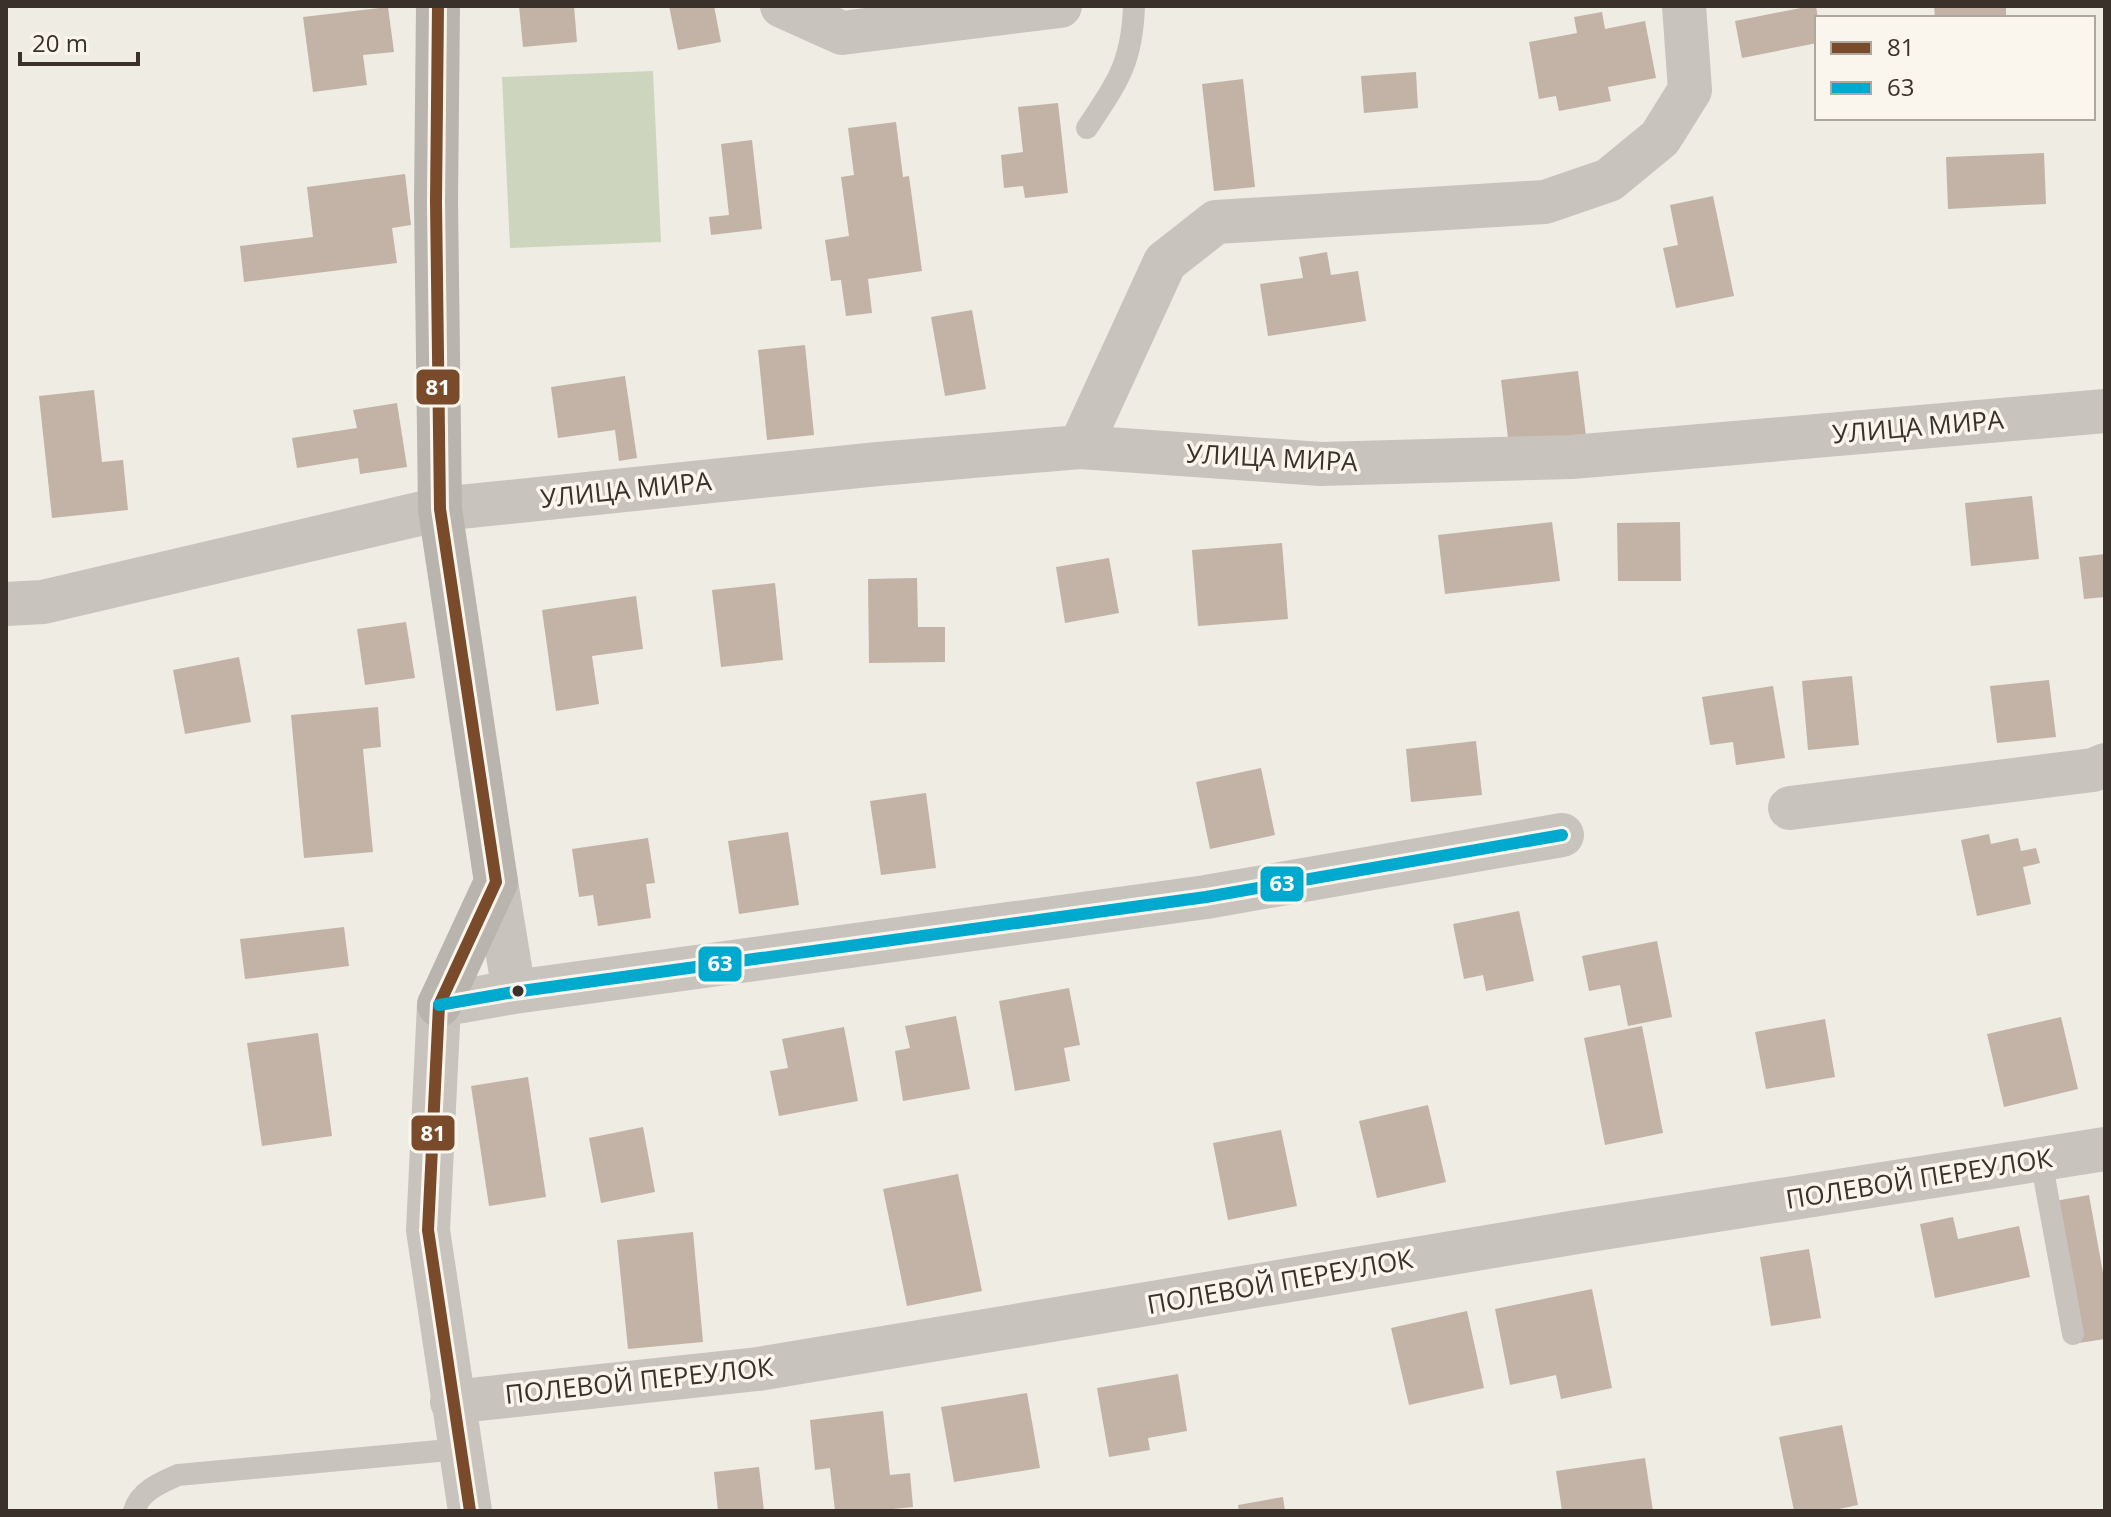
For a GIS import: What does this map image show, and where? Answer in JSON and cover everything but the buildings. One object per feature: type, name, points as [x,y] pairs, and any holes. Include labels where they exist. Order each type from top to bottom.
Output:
[{"type":"street","points":[[438,6],[436,201],[440,509],[514,992]]},
{"type":"street","points":[[782,6],[842,33],[1060,6]]},
{"type":"street","points":[[1080,447],[1165,262],[1216,222],[1545,202],[1609,180],[1660,138],[1690,90],[1684,6]]},
{"type":"street","name":"УЛИЦА МИРА","points":[[6,604],[43,602],[440,509],[878,464],[1080,447],[1321,464],[1572,457],[2105,411]]},
{"type":"street","points":[[1790,808],[2093,770],[2105,765]]},
{"type":"street","points":[[439,1005],[514,992],[1206,897],[1562,835]]},
{"type":"street","points":[[470,1511],[428,1230],[439,1005],[496,882]]},
{"type":"street","name":"ПОЛЕВОЙ ПЕРЕУЛОК","points":[[452,1402],[758,1369],[1577,1232],[2105,1149]]},
{"type":"lane","points":[[1087,128],[1125,65],[1133,38],[1134,6]]},
{"type":"lane","points":[[2041,1160],[2073,1334]]},
{"type":"lane","points":[[134,1511],[137,1500],[157,1484],[178,1475],[460,1449]]},
{"type":"green space","points":[[653,71],[661,242],[510,248],[502,77]]},
{"type":"transit line","name":"81","points":[[438,6],[436,201],[440,509],[496,882],[439,1005],[428,1230],[470,1511]]},
{"type":"transit line","name":"63","points":[[439,1005],[514,992],[1206,897],[1562,835]]}]
